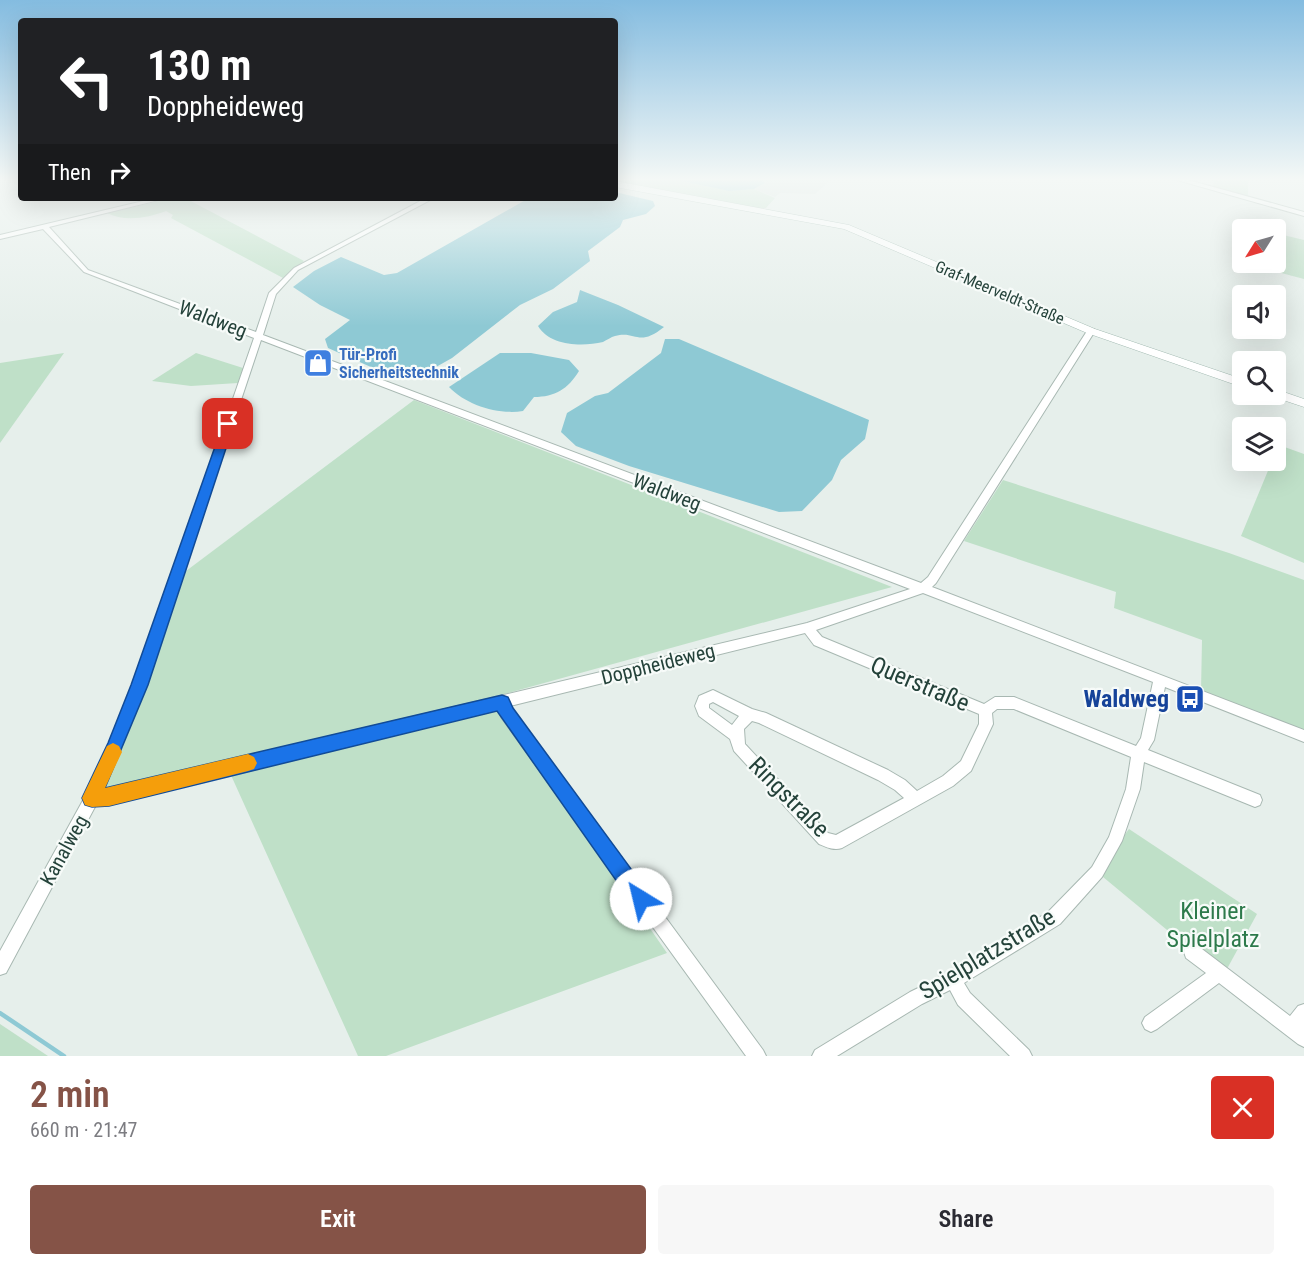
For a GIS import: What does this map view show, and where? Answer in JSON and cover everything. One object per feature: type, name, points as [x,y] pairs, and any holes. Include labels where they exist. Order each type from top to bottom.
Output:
[{"type":"main road","name":"Graf-Meerveldt-Straße","points":[[849,227],[1091,331],[1232,379]]},
{"type":"main road","points":[[1286,397],[1304,403]]},
{"type":"street","points":[[0,237],[40,227]]},
{"type":"street","name":"Waldweg","points":[[46,227],[86,271],[1304,736]]},
{"type":"street","name":"Kanalweg","points":[[0,967],[92,798],[116,745],[140,685],[273,293],[296,269],[375,227]]},
{"type":"street","points":[[922,589],[932,580],[1091,331]]},
{"type":"street","name":"Doppheideweg","points":[[92,798],[109,797],[807,628],[922,589]]},
{"type":"street","name":"Querstraße","points":[[807,628],[818,641],[986,711],[995,703],[1014,703],[1118,747],[1139,752]]},
{"type":"street","name":"Spielplatzstraße","points":[[821,1056],[916,998],[953,980],[1054,918],[1097,872],[1115,841],[1133,789],[1139,752],[1147,740],[1160,680]]},
{"type":"street","name":"Ringstraße","points":[[915,799],[900,785],[883,775],[713,696],[704,700],[701,706],[704,712],[735,735],[739,747],[824,839],[837,843],[948,782],[966,766],[986,724],[986,711]]},
{"type":"street","points":[[502,702],[506,713],[757,1056]]},
{"type":"street","points":[[735,735],[739,722],[750,715]]},
{"type":"street","points":[[1139,752],[1255,800]]},
{"type":"street","points":[[1192,952],[1298,1033],[1304,1012]]},
{"type":"street","points":[[1151,1023],[1220,973]]},
{"type":"street","points":[[953,980],[964,999],[1023,1056]]},
{"type":"green space","points":[[188,227],[240,227],[304,261],[283,278]]},
{"type":"green space","points":[[1286,236],[1304,240],[1304,279],[1281,273],[1286,273]]},
{"type":"green space","points":[[64,353],[0,443],[0,363]]},
{"type":"green space","points":[[196,353],[243,368],[238,383],[191,386],[152,381]]},
{"type":"green space","points":[[414,400],[892,587],[490,698],[667,953],[386,1056],[358,1056],[225,762],[109,790],[106,785],[186,571]]},
{"type":"green space","points":[[1286,448],[1304,454],[1304,563],[1241,536],[1268,471],[1286,471]]},
{"type":"green space","points":[[1003,480],[1229,553],[1304,580],[1304,730],[1201,691],[1202,640],[1114,608],[1116,592],[964,541]]},
{"type":"green space","name":"Kleiner Spielplatz","points":[[1129,829],[1257,914],[1228,967],[1219,973],[1097,872]]},
{"type":"green space","points":[[0,1024],[48,1056],[0,1056]]},
{"type":"water","points":[[477,227],[620,227],[588,251],[590,261],[553,289],[520,305],[452,358],[420,376],[398,379],[328,348],[325,339],[350,320],[320,305],[293,287],[314,271],[341,257],[384,275],[397,273]]},
{"type":"water","points":[[580,290],[664,327],[648,336],[614,336],[603,342],[586,344],[558,341],[543,333],[538,326],[553,312],[577,302]]},
{"type":"water","points":[[665,339],[679,339],[869,420],[865,439],[841,460],[832,480],[802,511],[779,512],[629,466],[576,446],[561,432],[567,413],[595,396],[608,393],[661,353]]},
{"type":"water","points":[[500,353],[531,353],[569,360],[579,371],[560,391],[534,397],[523,411],[493,410],[473,404],[449,387]]},
{"type":"waterway","points":[[0,1013],[64,1056]]},
{"type":"slow traffic","points":[[113,752],[92,798],[109,797],[248,763]]},
{"type":"place","name":"Tür-Profi Sicherheitstechnik","points":[[318,363]]},
{"type":"place","name":"Waldweg","points":[[1190,699]]},
{"type":"route","points":[[228,424],[140,685],[92,798],[109,797],[502,702],[506,713],[641,899]]}]
